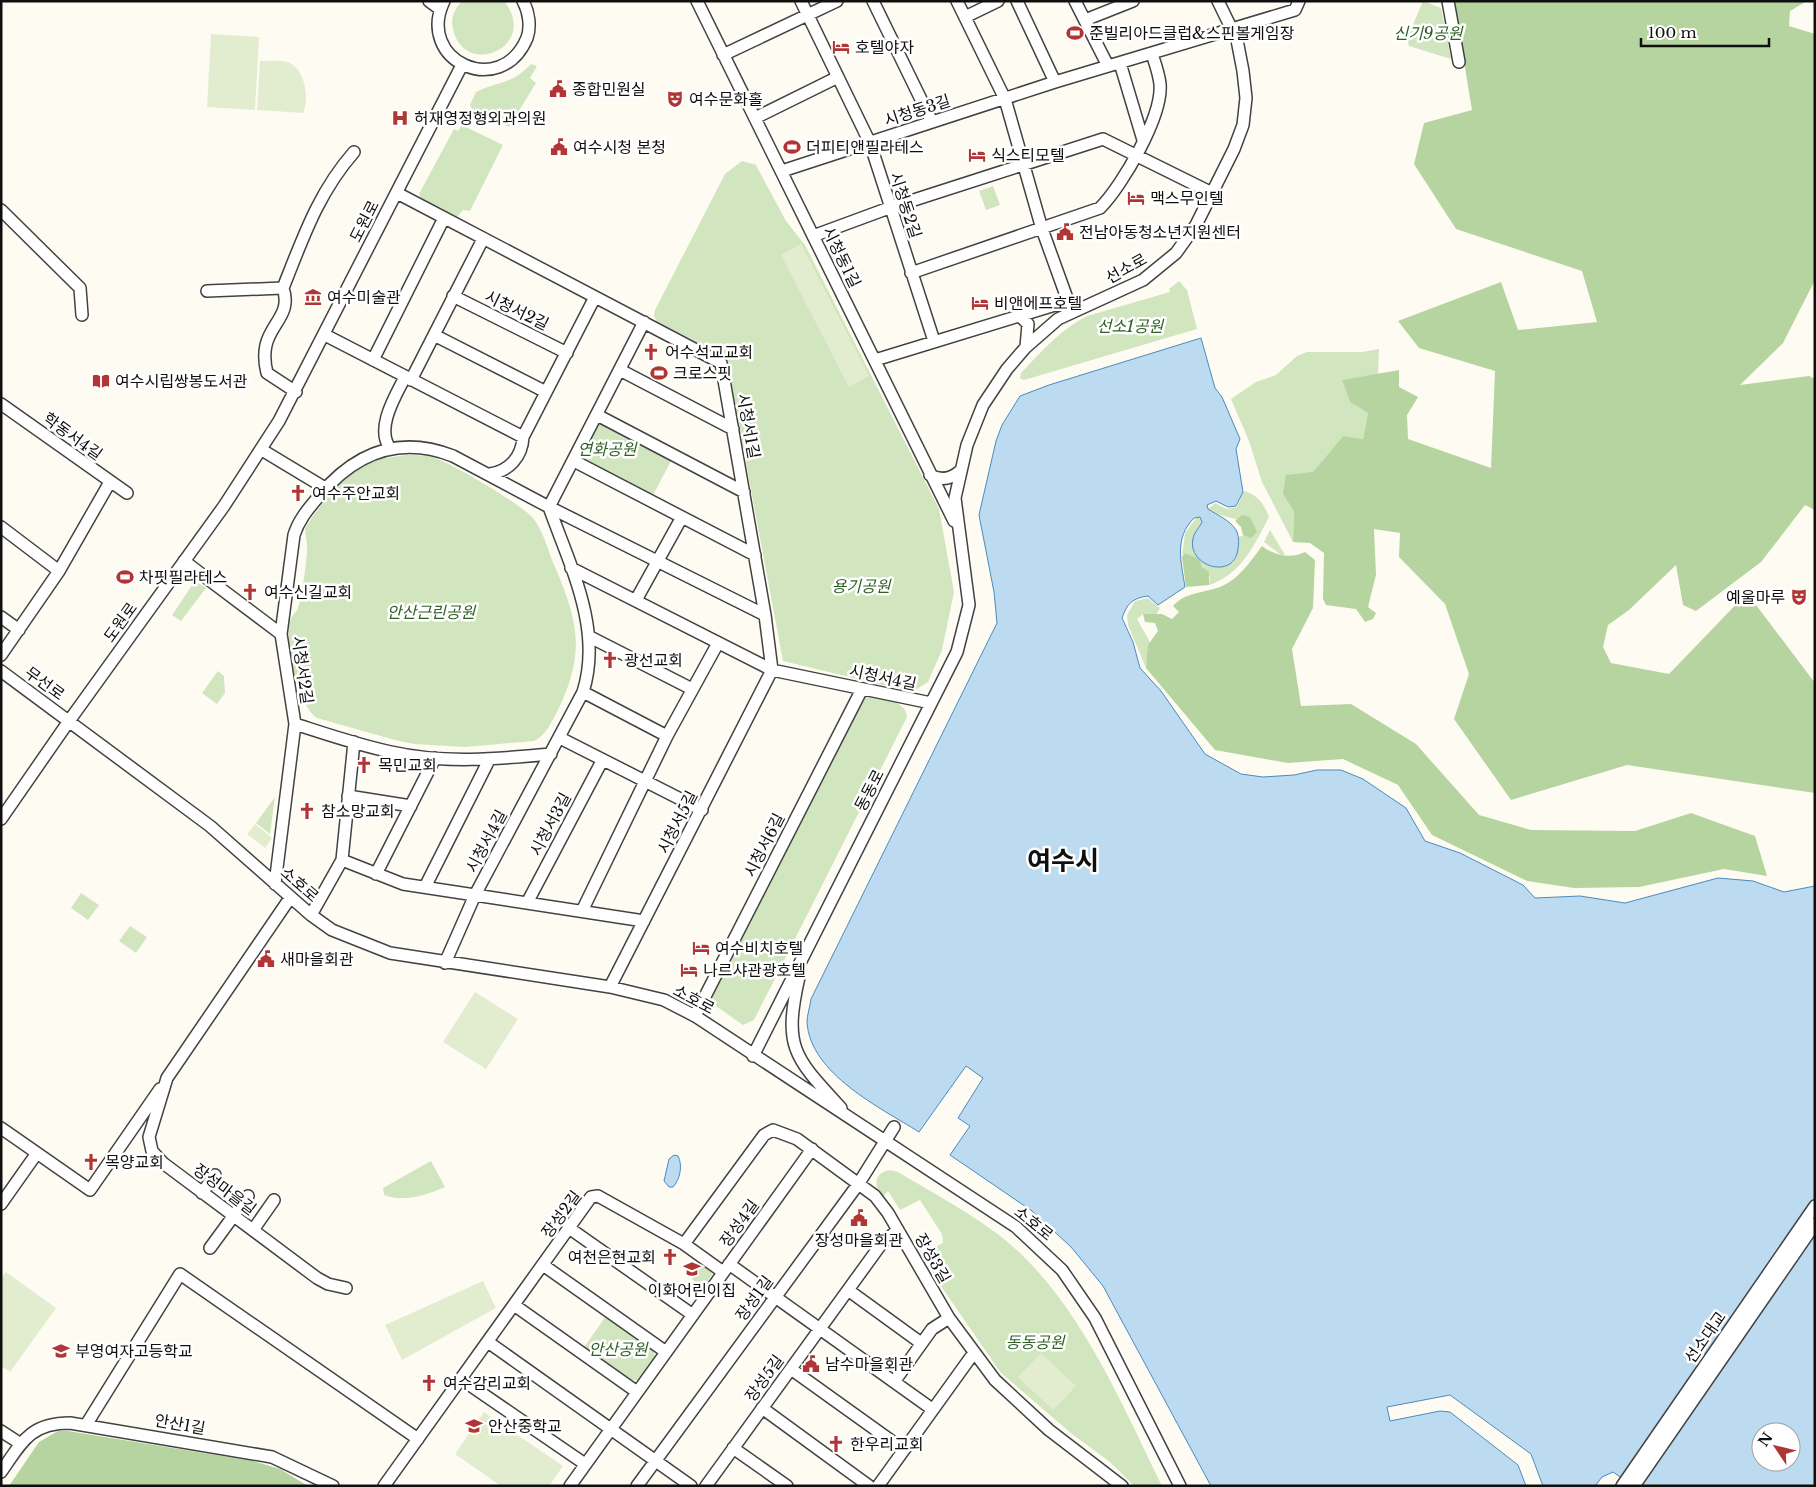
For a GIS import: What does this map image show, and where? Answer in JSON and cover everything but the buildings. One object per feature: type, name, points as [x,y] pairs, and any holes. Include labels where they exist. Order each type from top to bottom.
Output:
[{"type":"street","points":[[429,1],[442,5],[438,25],[441,41],[446,50],[462,65],[478,70],[495,69],[515,57],[522,48],[528,34],[527,2]]},
{"type":"street","name":"시청동1길","points":[[697,1],[930,475],[958,527]]},
{"type":"street","name":"시청동2길","points":[[801,1],[870,142],[889,208],[934,341]]},
{"type":"street","points":[[723,55],[837,1]]},
{"type":"street","points":[[873,1],[932,122]]},
{"type":"street","points":[[875,360],[1019,314],[1070,306],[1042,228],[1005,98],[957,1]]},
{"type":"street","points":[[965,17],[998,1]]},
{"type":"street","points":[[1017,1],[1056,82]]},
{"type":"street","points":[[1075,1],[1108,66]]},
{"type":"street","points":[[1085,20],[1133,1]]},
{"type":"street","name":"선소로","points":[[958,527],[955,498],[960,471],[983,405],[1007,369],[1026,347],[1070,306],[1122,292],[1162,266],[1187,240],[1212,194],[1234,149],[1243,125],[1246,98],[1240,55],[1232,28],[1218,1]]},
{"type":"street","name":"시청동3길","points":[[782,171],[1005,98],[1295,10],[1299,1]]},
{"type":"street","points":[[1448,1],[1459,62]]},
{"type":"street","points":[[911,273],[1100,208],[1119,187],[1143,140],[1158,102],[1160,85],[1152,54]]},
{"type":"street","points":[[1120,63],[1143,140]]},
{"type":"street","name":"도원로","points":[[1,819],[262,450],[296,392],[462,65]]},
{"type":"street","points":[[755,118],[838,77]]},
{"type":"street","points":[[814,236],[889,208],[1023,163],[1103,139],[1212,194]]},
{"type":"street","points":[[296,392],[266,371],[266,344],[279,322],[287,300],[283,288],[321,195],[332,178],[354,152]]},
{"type":"street","name":"시청서1길","points":[[397,193],[721,363],[765,615],[772,670]]},
{"type":"street","points":[[1,210],[80,288],[82,314]]},
{"type":"street","points":[[373,360],[444,218]]},
{"type":"street","points":[[390,448],[385,441],[385,426],[390,408],[434,335],[483,239]]},
{"type":"street","points":[[208,291],[283,288]]},
{"type":"street","name":"시청서2길","points":[[453,296],[566,353]]},
{"type":"street","points":[[490,474],[509,467],[595,297]]},
{"type":"street","points":[[1019,314],[1028,324],[1026,347]]},
{"type":"street","points":[[644,322],[549,507],[765,615]]},
{"type":"street","points":[[325,335],[523,437]]},
{"type":"street","points":[[434,335],[546,392]]},
{"type":"street","points":[[620,370],[733,429]]},
{"type":"street","name":"학동서4길","points":[[1,404],[127,493]]},
{"type":"street","points":[[597,416],[744,492]]},
{"type":"street","name":"시청서2길","points":[[275,884],[295,724],[281,634],[296,528],[325,488],[356,461],[375,452],[390,448],[438,450],[490,474],[549,507]]},
{"type":"street","points":[[262,450],[325,488]]},
{"type":"street","points":[[574,461],[755,555]]},
{"type":"street","points":[[930,475],[938,478],[949,478],[960,471]]},
{"type":"street","points":[[1,655],[59,571],[110,482]]},
{"type":"street","name":"시청서4길","points":[[445,963],[475,895],[583,692],[589,664],[590,637],[587,618],[549,507]]},
{"type":"street","points":[[636,600],[682,517]]},
{"type":"street","points":[[1,527],[59,571]]},
{"type":"street","name":"동동로","points":[[754,1056],[957,652],[967,618],[968,584],[958,527]]},
{"type":"street","points":[[184,561],[281,634]]},
{"type":"street","name":"시청서4길","points":[[571,568],[772,670],[930,703]]},
{"type":"street","points":[[1,617],[19,630]]},
{"type":"street","points":[[590,637],[692,689]]},
{"type":"street","points":[[582,911],[667,736],[718,643]]},
{"type":"street","name":"시청서5길","points":[[610,987],[772,670]]},
{"type":"street","name":"무선로","points":[[1,671],[69,721]]},
{"type":"street","name":"시청서6길","points":[[695,1016],[862,689]]},
{"type":"street","points":[[583,692],[667,736]]},
{"type":"street","name":"소호로","points":[[69,721],[210,826],[290,898],[332,930],[390,953],[610,987],[664,1000],[695,1016],[1016,1227],[1062,1270],[1095,1318],[1180,1486]]},
{"type":"street","points":[[295,724],[390,752],[435,758],[489,760],[551,754]]},
{"type":"street","points":[[560,738],[702,810]]},
{"type":"street","points":[[311,915],[342,860],[354,742]]},
{"type":"street","points":[[376,874],[435,758]]},
{"type":"street","points":[[425,887],[489,760]]},
{"type":"street","name":"시청서3길","points":[[527,903],[602,760]]},
{"type":"street","points":[[348,796],[411,806]]},
{"type":"street","points":[[342,860],[403,884],[644,921]]},
{"type":"street","name":"장성마을길","points":[[37,1153],[90,1190],[290,898]]},
{"type":"street","points":[[803,959],[790,1023],[794,1049],[807,1070],[854,1122]]},
{"type":"street","name":"장성마을길","points":[[167,1078],[150,1132],[150,1144],[159,1160],[317,1278],[328,1284],[346,1288]]},
{"type":"street","name":"장성1길","points":[[637,1486],[859,1182],[886,1143],[894,1126]]},
{"type":"street","points":[[1,1128],[37,1153],[1,1204]]},
{"type":"street","points":[[684,1244],[769,1131],[788,1134],[859,1182]]},
{"type":"street","name":"장성4길","points":[[570,1486],[812,1149]]},
{"type":"street","points":[[202,1192],[215,1175]]},
{"type":"street","name":"장성3길","points":[[859,1182],[875,1196],[898,1230],[948,1318],[973,1354],[1020,1405],[1122,1486]]},
{"type":"street","points":[[210,1248],[248,1196]]},
{"type":"street","name":"장성2길","points":[[384,1486],[591,1197],[598,1196],[726,1268],[775,1297],[820,1329]]},
{"type":"street","points":[[253,1230],[274,1200]]},
{"type":"street","name":"선소대교","points":[[1622,1486],[1815,1206]]},
{"type":"street","name":"선소대교","points":[[1634,1486],[1815,1224]]},
{"type":"street","points":[[569,1228],[693,1315]]},
{"type":"street","name":"장성5길","points":[[706,1486],[882,1243],[898,1230]]},
{"type":"street","points":[[543,1265],[666,1352]]},
{"type":"street","points":[[86,1425],[180,1274],[418,1439]]},
{"type":"street","points":[[848,1290],[921,1343]]},
{"type":"street","points":[[514,1305],[638,1392]]},
{"type":"street","points":[[894,1382],[921,1343],[936,1326],[948,1318]]},
{"type":"street","points":[[820,1329],[932,1409]]},
{"type":"street","points":[[488,1342],[691,1486]]},
{"type":"street","points":[[878,1486],[973,1354]]},
{"type":"street","points":[[791,1369],[904,1450]]},
{"type":"street","points":[[461,1379],[585,1464]]},
{"type":"street","points":[[762,1408],[869,1486]]},
{"type":"street","name":"안산1길","points":[[1,1472],[30,1433],[45,1425],[59,1423],[86,1425],[272,1457],[334,1486]]},
{"type":"street","points":[[1,1431],[20,1444]]},
{"type":"street","points":[[733,1448],[787,1486]]},
{"type":"green space","points":[[462,1],[505,2],[513,18],[513,33],[506,44],[496,51],[483,55],[471,52],[460,44],[453,29],[452,21],[455,10]]},
{"type":"green space","name":"신기9공원","points":[[1423,1],[1441,8],[1451,59],[1409,46],[1407,39]]},
{"type":"green space","points":[[1454,1],[1807,1],[1790,11],[1789,26],[1815,34],[1815,280],[1783,343],[1740,385],[1809,376],[1815,379],[1815,510],[1805,505],[1761,562],[1696,611],[1683,605],[1676,565],[1629,610],[1608,625],[1603,647],[1611,663],[1669,674],[1747,593],[1815,683],[1815,793],[1627,765],[1511,800],[1454,719],[1469,674],[1445,604],[1399,557],[1400,533],[1374,529],[1376,575],[1368,607],[1376,613],[1373,619],[1365,622],[1356,609],[1326,605],[1323,599],[1324,553],[1310,543],[1293,542],[1294,512],[1283,494],[1286,475],[1313,472],[1343,436],[1363,439],[1368,413],[1350,402],[1342,380],[1399,370],[1399,387],[1418,397],[1407,415],[1408,439],[1491,468],[1495,371],[1419,348],[1398,321],[1501,282],[1518,330],[1597,322],[1582,271],[1456,229],[1414,164],[1424,123],[1472,110]]},
{"type":"green space","points":[[211,34],[259,37],[255,110],[207,107]]},
{"type":"green space","points":[[260,61],[287,62],[298,70],[306,92],[303,113],[257,110]]},
{"type":"green space","points":[[531,64],[537,66],[530,78],[536,83],[509,127],[471,108],[470,105],[476,92],[517,76]]},
{"type":"green space","points":[[462,125],[503,145],[470,211],[463,210],[457,217],[421,198],[419,194],[454,129],[458,131]]},
{"type":"green space","name":"용기공원","points":[[742,161],[756,165],[786,221],[805,245],[939,509],[954,592],[942,650],[928,682],[912,692],[783,661],[726,356],[657,322],[654,316],[655,310],[725,174]]},
{"type":"green space","points":[[993,186],[1000,205],[986,210],[979,191]]},
{"type":"green space","points":[[801,244],[869,376],[849,387],[781,255]]},
{"type":"green space","name":"선소1공원","points":[[1179,281],[1187,290],[1197,329],[1024,380],[1020,378],[1021,373],[1044,349],[1077,322],[1087,316],[1170,292],[1169,289]]},
{"type":"green space","points":[[1379,349],[1378,374],[1342,380],[1350,402],[1368,413],[1363,439],[1343,436],[1313,472],[1283,494],[1294,512],[1293,542],[1262,482],[1249,441],[1231,399],[1256,382],[1276,375],[1297,356],[1307,352],[1362,352]]},
{"type":"green space","name":"연화공원","points":[[601,422],[672,459],[652,497],[582,460],[580,456],[596,424]]},
{"type":"green space","name":"안산근린공원","points":[[406,455],[429,456],[467,474],[526,511],[542,532],[568,600],[576,636],[573,671],[566,690],[557,712],[545,732],[534,741],[465,747],[414,744],[317,718],[310,712],[304,701],[294,674],[289,644],[289,631],[291,619],[298,608],[304,578],[307,547],[305,528],[341,483],[358,469],[372,462]]},
{"type":"green space","points":[[1244,491],[1260,501],[1269,517],[1246,557],[1230,574],[1209,585],[1210,577],[1202,566],[1200,559],[1185,553],[1182,557],[1185,533],[1197,517],[1200,517],[1202,524],[1232,563],[1237,552],[1238,537],[1245,535],[1238,520],[1214,513],[1208,509],[1215,503],[1227,509],[1237,507]]},
{"type":"green space","points":[[1242,515],[1250,517],[1257,532],[1251,538],[1243,535],[1241,527],[1235,521]]},
{"type":"green space","points":[[1270,530],[1285,555],[1281,555],[1264,542]]},
{"type":"green space","points":[[1262,546],[1277,554],[1288,556],[1305,552],[1315,560],[1313,608],[1292,649],[1301,706],[1351,704],[1416,744],[1479,815],[1531,830],[1635,831],[1691,813],[1755,836],[1767,876],[1724,869],[1639,887],[1574,888],[1527,881],[1432,835],[1398,785],[1343,759],[1288,763],[1215,750],[1146,668],[1148,645],[1158,631],[1155,623],[1145,622],[1143,614],[1162,614],[1172,619],[1179,612],[1173,606],[1178,601],[1189,595],[1227,584],[1244,570]]},
{"type":"green space","points":[[1185,553],[1200,559],[1202,567],[1209,572],[1209,585],[1186,587],[1182,557]]},
{"type":"green space","points":[[195,581],[206,588],[181,621],[172,615]]},
{"type":"green space","points":[[1148,598],[1160,608],[1156,615],[1143,614],[1137,619],[1150,642],[1146,668],[1128,625],[1127,615],[1135,601]]},
{"type":"green space","points":[[218,671],[224,676],[225,693],[217,704],[202,693]]},
{"type":"green space","points":[[868,695],[898,704],[906,711],[907,717],[754,1020],[743,1025],[709,1001],[864,696]]},
{"type":"green space","points":[[275,797],[270,834],[256,823]]},
{"type":"green space","points":[[255,824],[272,838],[265,848],[247,834]]},
{"type":"green space","points":[[81,893],[99,905],[88,920],[71,908]]},
{"type":"green space","points":[[130,926],[147,937],[136,953],[119,941]]},
{"type":"green space","points":[[475,992],[518,1019],[486,1069],[443,1042]]},
{"type":"green space","points":[[431,1161],[445,1187],[423,1195],[407,1198],[384,1195],[383,1188]]},
{"type":"green space","name":"동동공원","points":[[890,1170],[898,1172],[948,1201],[997,1234],[1026,1259],[1048,1283],[1086,1337],[1103,1366],[1162,1486],[1134,1486],[1110,1462],[1072,1434],[1001,1373],[936,1279],[923,1253],[943,1243],[942,1234],[920,1200],[900,1210],[888,1191],[882,1198],[879,1193],[877,1189],[878,1177],[880,1174]]},
{"type":"green space","points":[[702,1265],[712,1275],[703,1287],[692,1279]]},
{"type":"green space","points":[[6,1272],[56,1308],[10,1372],[1,1366],[1,1278]]},
{"type":"green space","points":[[483,1281],[496,1308],[402,1360],[385,1325]]},
{"type":"green space","name":"안산공원","points":[[606,1316],[653,1350],[655,1356],[638,1380],[627,1380],[583,1349]]},
{"type":"green space","points":[[1041,1353],[1076,1386],[1053,1410],[1018,1377]]},
{"type":"green space","points":[[484,1412],[563,1466],[549,1486],[501,1486],[455,1454]]},
{"type":"green space","points":[[58,1431],[68,1431],[253,1461],[280,1469],[308,1486],[9,1486],[39,1442]]},
{"type":"water","points":[[1201,338],[1215,388],[1222,397],[1240,439],[1236,449],[1243,492],[1236,506],[1228,507],[1216,501],[1207,505],[1208,509],[1227,521],[1236,530],[1238,534],[1238,549],[1235,559],[1228,565],[1212,566],[1204,562],[1197,556],[1193,548],[1194,536],[1202,522],[1200,517],[1194,518],[1181,542],[1180,550],[1185,587],[1158,605],[1148,596],[1138,598],[1128,605],[1122,618],[1133,642],[1140,668],[1161,691],[1205,754],[1241,774],[1263,777],[1294,775],[1317,770],[1341,770],[1363,779],[1406,808],[1425,841],[1460,853],[1523,885],[1535,898],[1580,896],[1625,903],[1718,878],[1753,881],[1784,892],[1815,886],[1815,1486],[1633,1486],[1613,1472],[1602,1477],[1595,1486],[1543,1486],[1531,1454],[1450,1395],[1387,1407],[1390,1421],[1440,1411],[1450,1412],[1518,1465],[1526,1486],[1211,1486],[1103,1286],[1071,1247],[1032,1211],[950,1155],[970,1126],[958,1118],[983,1078],[966,1066],[919,1132],[850,1088],[820,1058],[811,1041],[807,1022],[811,999],[997,623],[994,592],[979,515],[996,441],[1002,425],[1020,396],[1049,385]]},
{"type":"water","points":[[674,1155],[678,1156],[680,1160],[680,1172],[673,1187],[669,1187],[664,1181],[669,1159]]},
{"type":"place","name":"준빌리아드클럽&스핀볼게임장","points":[[1075,33]]},
{"type":"place","name":"호텔야자","points":[[841,47]]},
{"type":"place","name":"종합민원실","points":[[558,89]]},
{"type":"place","name":"여수문화홀","points":[[675,99]]},
{"type":"place","name":"허재영정형외과의원","points":[[400,118]]},
{"type":"place","name":"여수시청 본청","points":[[559,147]]},
{"type":"place","name":"더피티앤필라테스","points":[[792,147]]},
{"type":"place","name":"식스티모텔","points":[[977,155]]},
{"type":"place","name":"맥스무인텔","points":[[1136,198]]},
{"type":"place","name":"전남아동청소년지원센터","points":[[1065,232]]},
{"type":"place","name":"여수미술관","points":[[313,297]]},
{"type":"place","name":"비앤에프호텔","points":[[980,303]]},
{"type":"place","name":"어수석교교회","points":[[651,352]]},
{"type":"place","name":"크로스핏","points":[[659,373]]},
{"type":"place","name":"여수시립쌍봉도서관","points":[[101,381]]},
{"type":"place","name":"여수주안교회","points":[[298,493]]},
{"type":"place","name":"차핏필라테스","points":[[125,577]]},
{"type":"place","name":"여수신길교회","points":[[250,592]]},
{"type":"place","name":"예울마루","points":[[1799,597]]},
{"type":"place","name":"광선교회","points":[[610,660]]},
{"type":"place","name":"목민교회","points":[[364,765]]},
{"type":"place","name":"참소망교회","points":[[307,811]]},
{"type":"place","name":"여수비치호텔","points":[[701,948]]},
{"type":"place","name":"새마을회관","points":[[266,959]]},
{"type":"place","name":"나르샤관광호텔","points":[[689,970]]},
{"type":"place","name":"목양교회","points":[[91,1162]]},
{"type":"place","name":"장성마을회관","points":[[859,1218]]},
{"type":"place","name":"여천은현교회","points":[[670,1257]]},
{"type":"place","name":"이화어린이집","points":[[692,1269]]},
{"type":"place","name":"부영여자고등학교","points":[[61,1351]]},
{"type":"place","name":"남수마을회관","points":[[811,1364]]},
{"type":"place","name":"여수감리교회","points":[[429,1383]]},
{"type":"place","name":"안산중학교","points":[[474,1426]]},
{"type":"place","name":"한우리교회","points":[[836,1444]]},
{"type":"district","name":"여수시","points":[[1063,861]]}]
